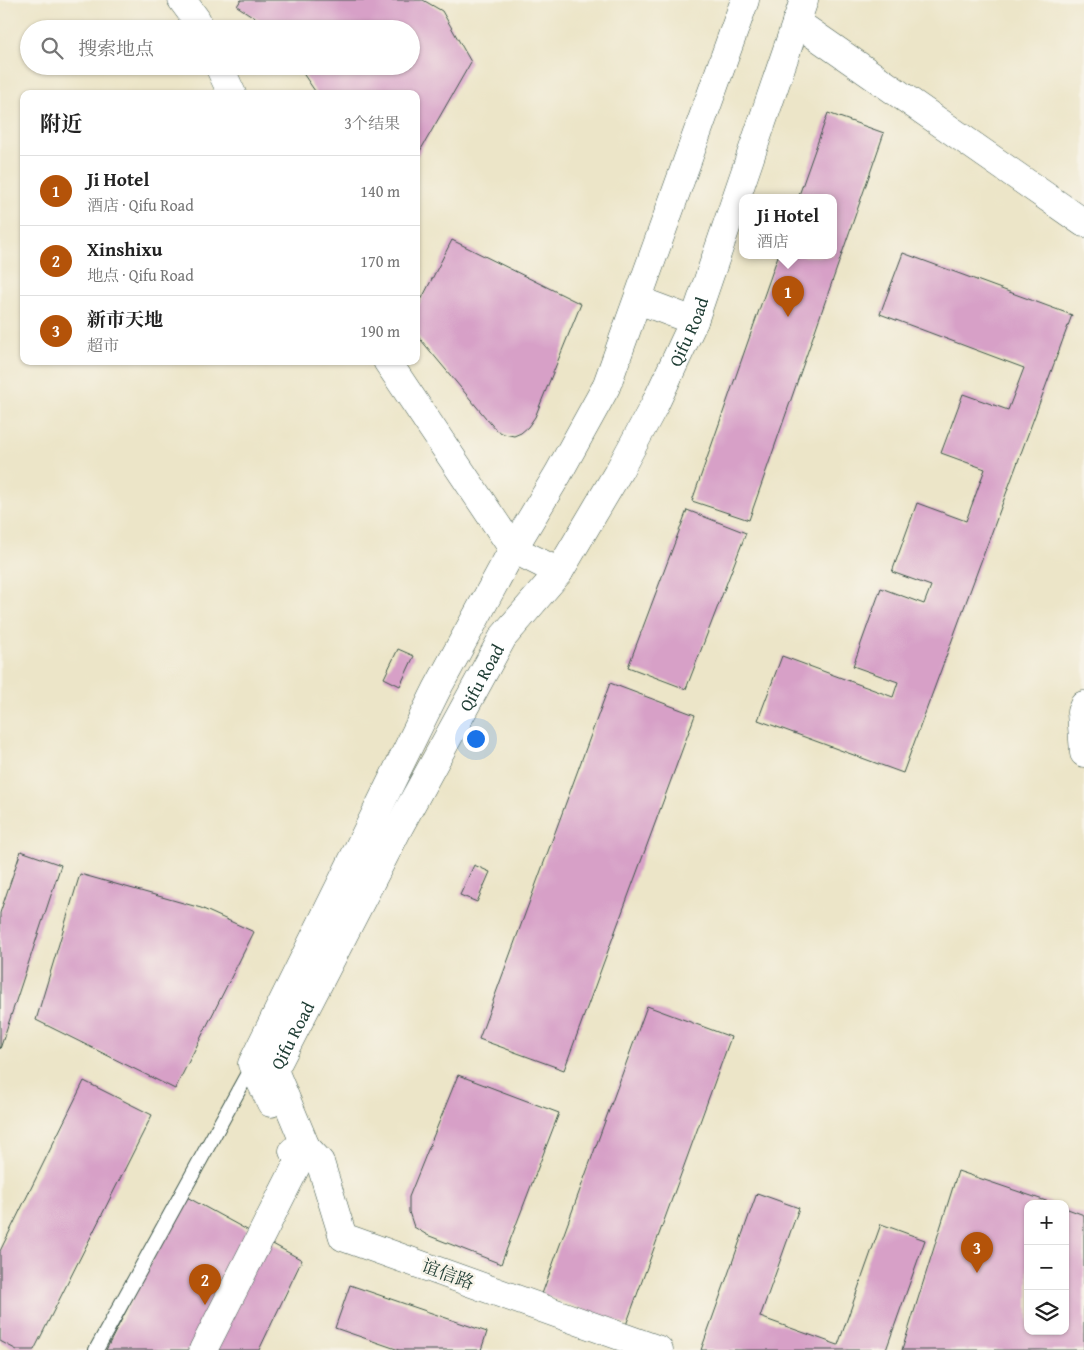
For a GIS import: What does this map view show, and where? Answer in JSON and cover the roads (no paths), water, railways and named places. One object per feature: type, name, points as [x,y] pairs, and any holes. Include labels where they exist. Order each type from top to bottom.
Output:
[{"type":"main road","points":[[182,0],[196,20]]},
{"type":"main road","name":"Qifu Road","points":[[299,1149],[263,1067],[438,689],[513,549],[606,388],[745,0]]},
{"type":"main road","points":[[800,11],[1084,223]]},
{"type":"main road","name":"Qifu Road","points":[[263,1067],[398,829],[503,637],[559,572],[625,461],[655,404],[694,321],[800,11]]},
{"type":"main road","points":[[223,75],[230,90]]},
{"type":"main road","points":[[638,300],[694,321]]},
{"type":"main road","points":[[390,365],[513,549],[559,572]]},
{"type":"main road","points":[[1084,705],[1081,712],[1084,753]]},
{"type":"main road","points":[[191,1350],[299,1149]]},
{"type":"main road","points":[[203,1350],[299,1149]]},
{"type":"main road","name":"谊信路","points":[[299,1149],[320,1162],[343,1237],[659,1350]]},
{"type":"lane","points":[[96,1350],[263,1067]]},
{"type":"place","name":"Ji Hotel","points":[[788,317]]},
{"type":"place","name":"新市天地","points":[[977,1273]]},
{"type":"place","name":"Xinshixu","points":[[205,1305]]}]
